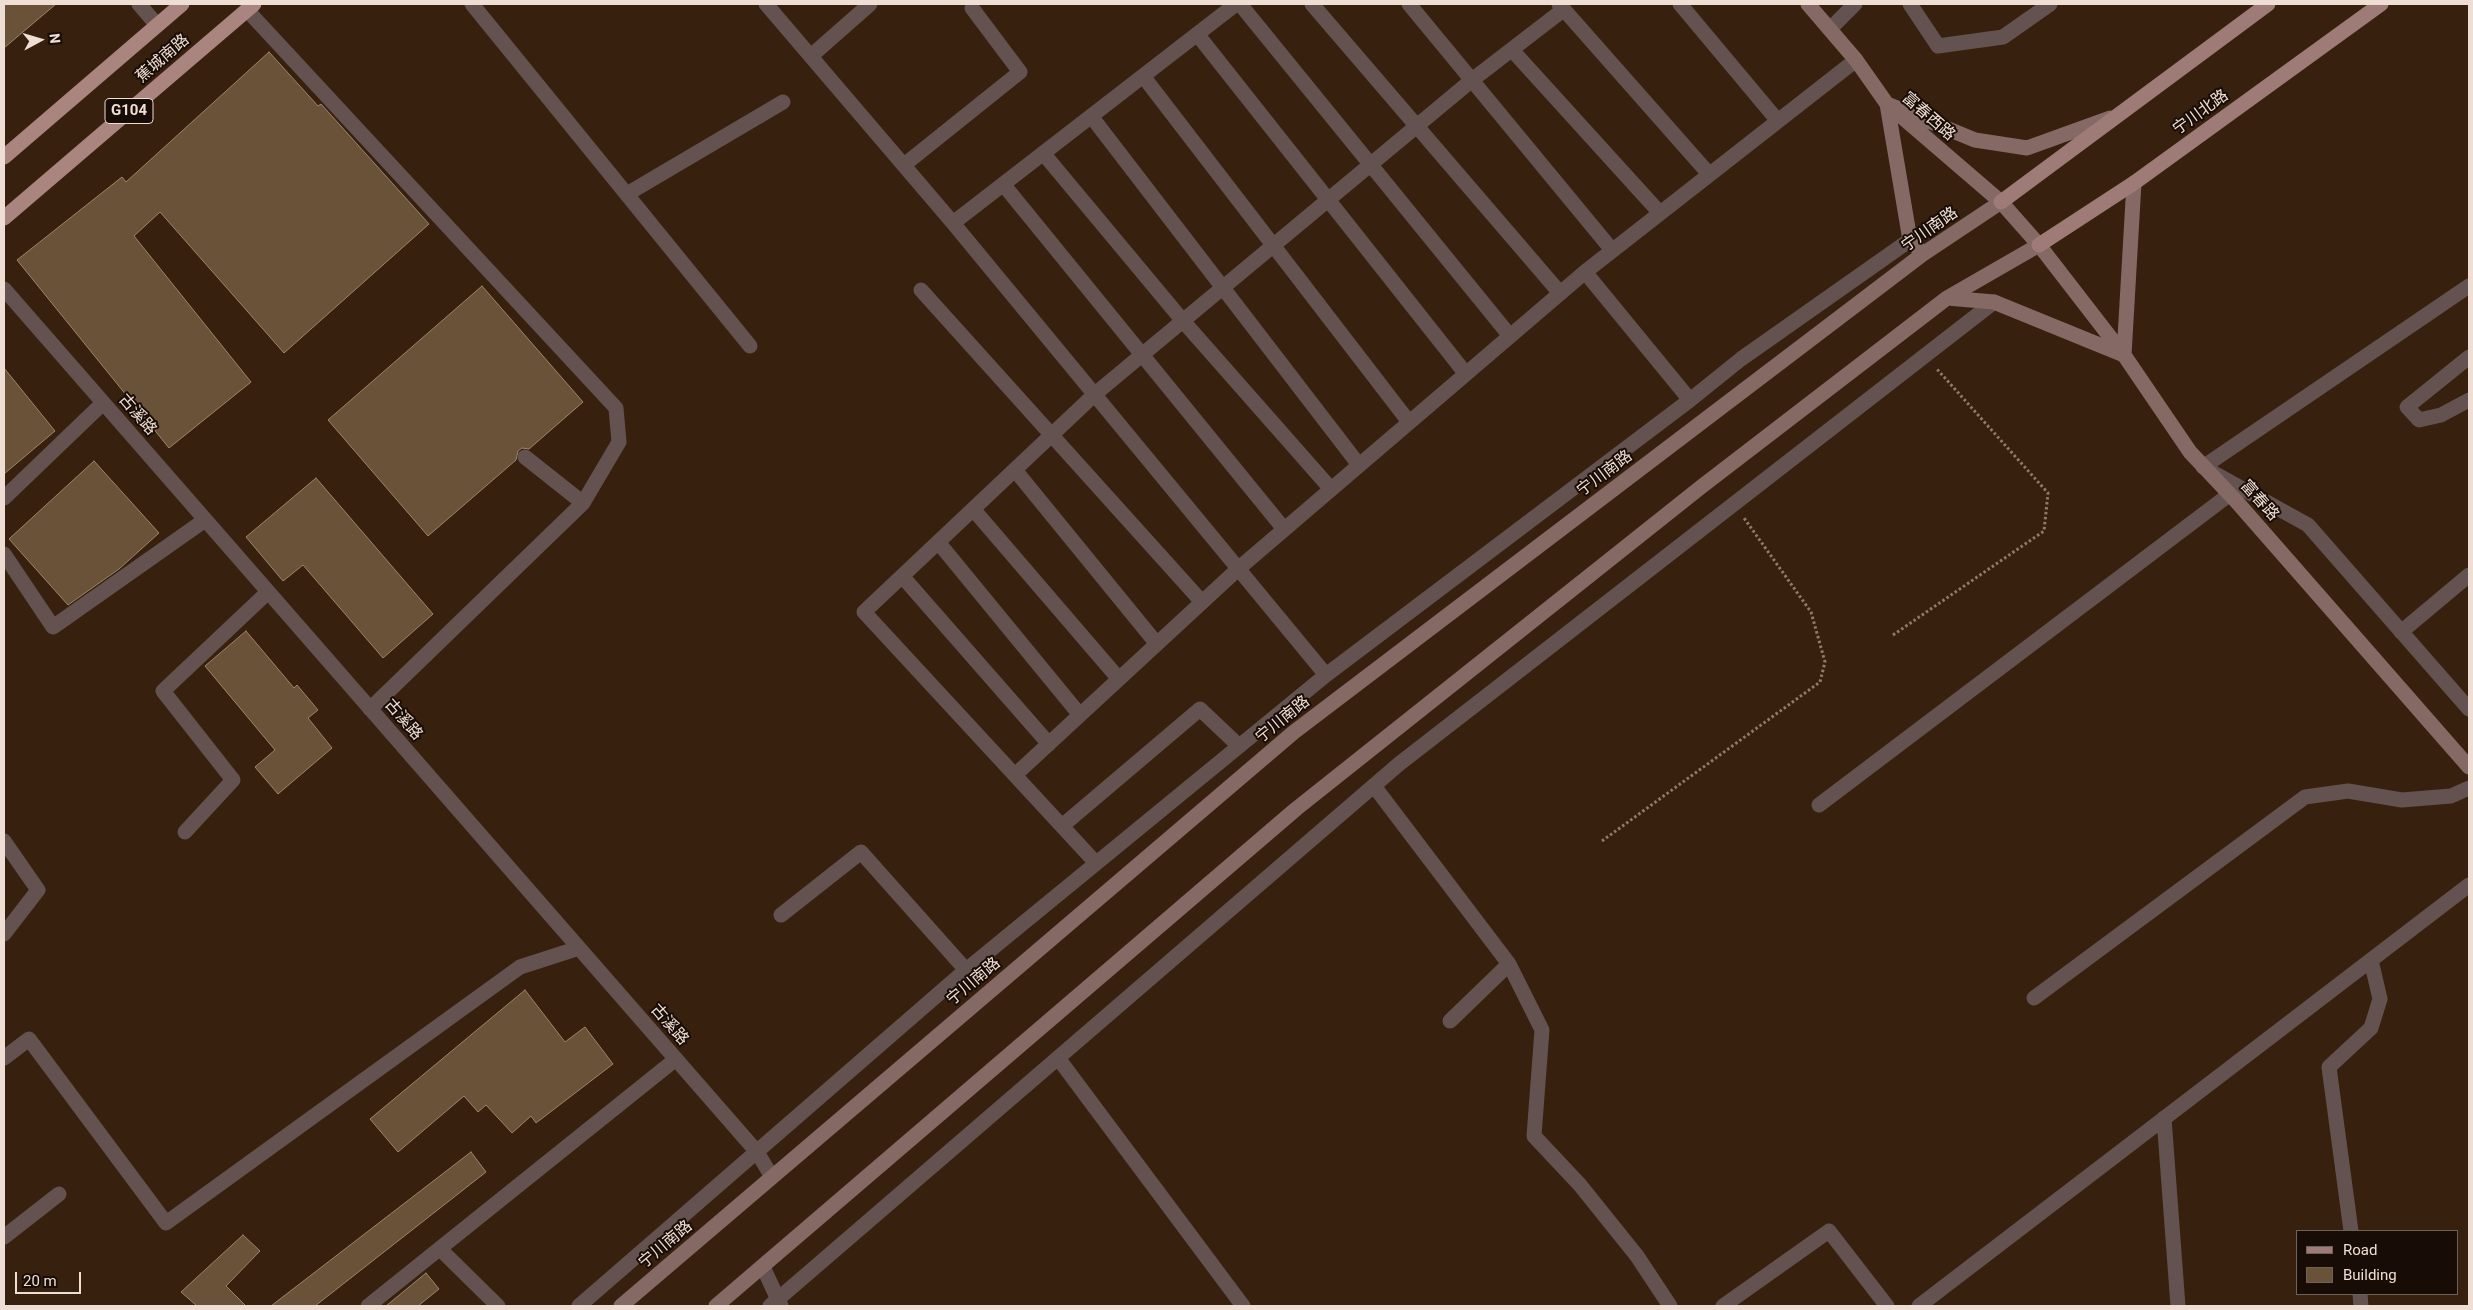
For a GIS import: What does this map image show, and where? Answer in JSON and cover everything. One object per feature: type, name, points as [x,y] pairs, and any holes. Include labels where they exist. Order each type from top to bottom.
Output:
[{"type":"highway","name":"蕉城南路","points":[[4,157],[182,4]]},
{"type":"highway","name":"蕉城南路","points":[[4,218],[250,7]]},
{"type":"main road","name":"富春西路","points":[[1808,4],[1856,60],[1887,104],[2001,202],[2039,245]]},
{"type":"main road","points":[[2001,202],[2268,4]]},
{"type":"main road","name":"宁川北路","points":[[2039,245],[2134,183],[2381,4]]},
{"type":"main road","points":[[1887,104],[1975,140],[2027,148],[2112,118]]},
{"type":"main road","points":[[1887,104],[1910,240],[1923,254]]},
{"type":"main road","points":[[1947,298],[1994,302],[2124,355],[2134,183]]},
{"type":"main road","name":"宁川南路","points":[[621,1306],[1294,732],[1923,254],[2001,202]]},
{"type":"main road","points":[[716,1306],[1296,809],[1701,487],[1947,298],[2039,245]]},
{"type":"main road","name":"富春路","points":[[2039,245],[2124,355],[2190,452],[2230,494],[2469,767]]},
{"type":"street","points":[[139,4],[157,25]]},
{"type":"street","points":[[472,4],[750,346]]},
{"type":"street","points":[[766,4],[953,223],[1326,675]]},
{"type":"street","points":[[811,56],[870,4]]},
{"type":"street","points":[[953,223],[1236,4]]},
{"type":"street","points":[[1240,4],[1510,336]]},
{"type":"street","points":[[1312,4],[1419,125],[1560,293]]},
{"type":"street","points":[[1409,4],[1612,250]]},
{"type":"street","points":[[1680,4],[1778,121]]},
{"type":"street","points":[[1830,29],[1855,4]]},
{"type":"street","points":[[1910,4],[1938,46],[2003,37],[2050,4]]},
{"type":"street","points":[[250,7],[616,408],[619,442],[583,503],[370,709]]},
{"type":"street","points":[[1096,863],[864,612],[1095,394],[1472,80],[1512,50],[1561,7],[1709,174]]},
{"type":"street","points":[[904,165],[1020,72],[972,8]]},
{"type":"street","points":[[1197,34],[1466,374]]},
{"type":"street","points":[[1512,50],[1660,213]]},
{"type":"street","points":[[1015,775],[1238,569],[1560,293],[1612,250],[1856,60]]},
{"type":"street","points":[[1143,76],[1409,422]]},
{"type":"street","points":[[626,194],[783,102]]},
{"type":"street","points":[[1091,116],[1359,465]]},
{"type":"street","points":[[1043,153],[1182,321],[1331,489]]},
{"type":"street","points":[[1003,184],[1284,529]]},
{"type":"street","points":[[580,1306],[966,970],[1238,745],[1326,675],[1690,400],[1741,359],[1910,240]]},
{"type":"street","points":[[1585,272],[1690,400]]},
{"type":"street","points":[[2469,286],[2203,466],[2308,525],[2469,709]]},
{"type":"street","name":"古溪路","points":[[4,289],[757,1152],[772,1177]]},
{"type":"street","points":[[921,290],[1202,602]]},
{"type":"street","points":[[763,1267],[776,1304],[1374,786],[1924,354],[1994,302]]},
{"type":"street","points":[[2469,357],[2407,407],[2419,420],[2441,416],[2469,400]]},
{"type":"street","points":[[4,498],[103,403]]},
{"type":"street","points":[[525,456],[583,503]]},
{"type":"street","points":[[1015,470],[1157,644]]},
{"type":"street","points":[[1819,805],[2230,494]]},
{"type":"street","points":[[973,509],[1119,679]]},
{"type":"street","points":[[4,554],[53,627],[205,520]]},
{"type":"street","points":[[938,542],[1080,715]]},
{"type":"street","points":[[2401,632],[2469,575]]},
{"type":"street","points":[[902,576],[1049,744]]},
{"type":"street","points":[[185,832],[233,780],[163,691],[268,592]]},
{"type":"street","points":[[1062,826],[1200,709],[1238,745]]},
{"type":"street","points":[[1374,786],[1509,964],[1542,1030],[1534,1136],[1580,1185],[1637,1256],[1670,1306]]},
{"type":"street","points":[[2034,998],[2305,797],[2348,791],[2402,800],[2451,796],[2469,788]]},
{"type":"street","points":[[4,841],[38,890],[4,934]]},
{"type":"street","points":[[781,915],[861,852],[966,970]]},
{"type":"street","points":[[1919,1306],[2469,885]]},
{"type":"street","points":[[4,1058],[29,1039],[166,1222],[520,967],[579,948]]},
{"type":"street","points":[[2351,1230],[2329,1067],[2371,1028],[2380,999],[2371,960]]},
{"type":"street","points":[[1450,1021],[1509,964]]},
{"type":"street","points":[[1058,1058],[1243,1306]]},
{"type":"street","points":[[368,1306],[676,1059]]},
{"type":"street","points":[[2164,1118],[2178,1306]]},
{"type":"street","points":[[4,1237],[59,1194]]},
{"type":"street","points":[[1723,1306],[1829,1230],[1887,1306]]},
{"type":"street","points":[[440,1249],[498,1306]]},
{"type":"path","points":[[1893,635],[2044,531],[2048,493],[1924,354]]},
{"type":"path","points":[[1602,840],[1820,682],[1825,662],[1811,612],[1733,504]]},
{"type":"building","points":[[4,4],[56,4],[4,48]]},
{"type":"building","points":[[269,52],[318,106],[321,104],[429,224],[284,353],[160,212],[134,236],[251,382],[169,448],[17,260],[122,177],[126,182]]},
{"type":"building","points":[[482,286],[583,402],[529,449],[522,448],[518,451],[516,460],[428,536],[328,420]]},
{"type":"building","points":[[4,368],[55,431],[4,474]]},
{"type":"building","points":[[94,461],[159,533],[119,569],[68,605],[9,539]]},
{"type":"building","points":[[316,478],[433,614],[383,658],[303,565],[283,581],[246,537]]},
{"type":"building","points":[[246,631],[294,688],[297,685],[318,710],[308,718],[332,748],[278,794],[255,767],[275,750],[205,666]]},
{"type":"building","points":[[525,990],[565,1042],[585,1027],[613,1064],[536,1123],[531,1116],[512,1133],[486,1105],[478,1112],[464,1096],[398,1152],[370,1119]]},
{"type":"building","points":[[471,1152],[486,1172],[315,1306],[271,1306]]},
{"type":"building","points":[[243,1235],[260,1251],[226,1286],[246,1306],[197,1306],[181,1292]]},
{"type":"building","points":[[426,1273],[439,1289],[418,1306],[386,1306]]}]
